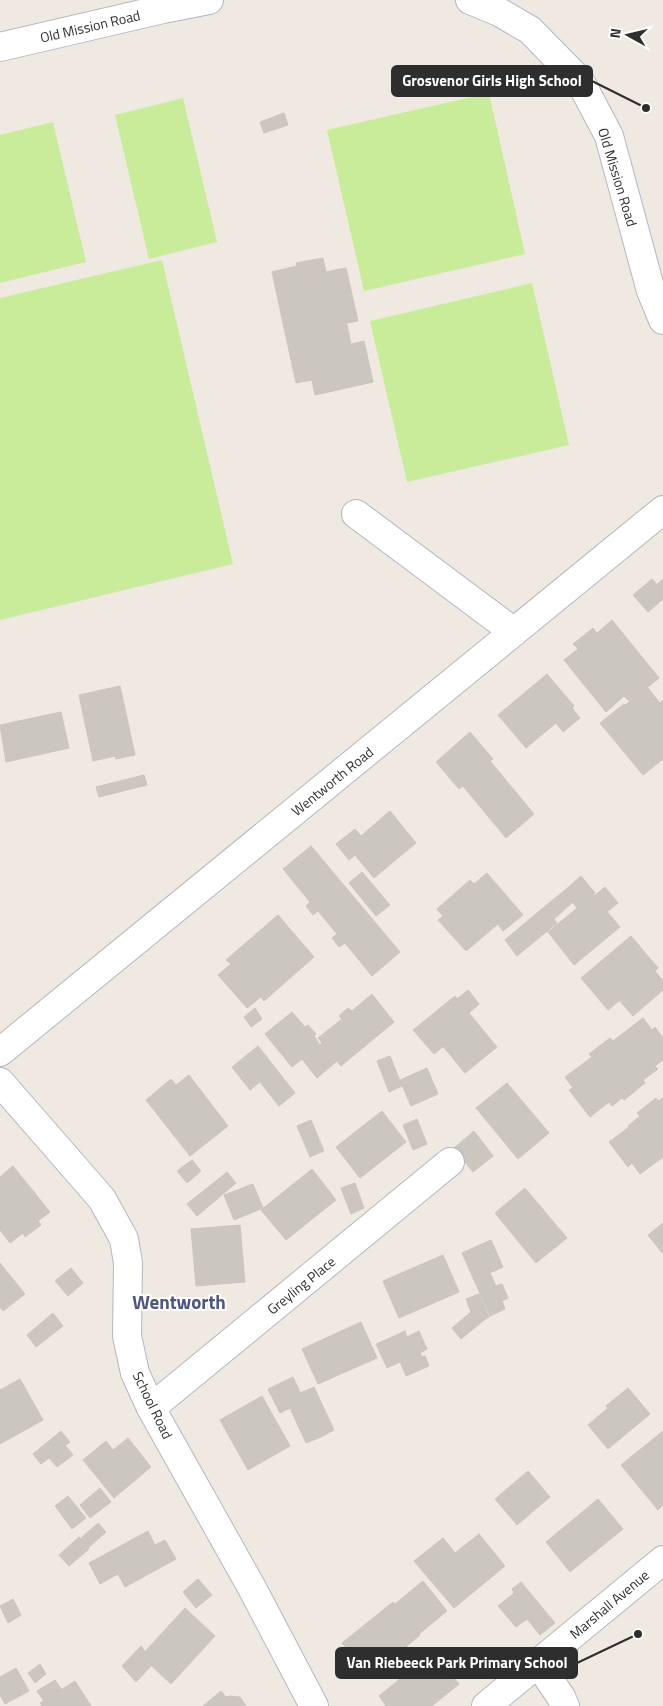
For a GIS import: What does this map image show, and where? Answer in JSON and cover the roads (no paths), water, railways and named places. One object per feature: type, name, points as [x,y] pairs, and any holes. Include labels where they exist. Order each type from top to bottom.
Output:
[{"type":"street","name":"Old Mission Road","points":[[0,47],[209,0]]},
{"type":"street","name":"Old Mission Road","points":[[470,0],[491,6],[530,30],[580,81],[609,136],[657,287],[663,320]]},
{"type":"street","name":"Wentworth Road","points":[[0,1052],[663,510]]},
{"type":"street","points":[[356,514],[514,632]]},
{"type":"street","name":"School Road","points":[[0,1082],[102,1199],[124,1239],[128,1263],[127,1336],[135,1373],[151,1408],[252,1588],[314,1706]]},
{"type":"street","name":"Greyling Place","points":[[151,1408],[450,1162]]},
{"type":"street","name":"Marshall Avenue","points":[[486,1706],[663,1560]]},
{"type":"street","points":[[538,1663],[565,1706]]},
{"type":"place","name":"Grosvenor Girls High School","points":[[646,108]]},
{"type":"place","name":"Van Riebeeck Park Primary School","points":[[638,1634]]},
{"type":"district","name":"Wentworth","points":[[179,1301]]}]
